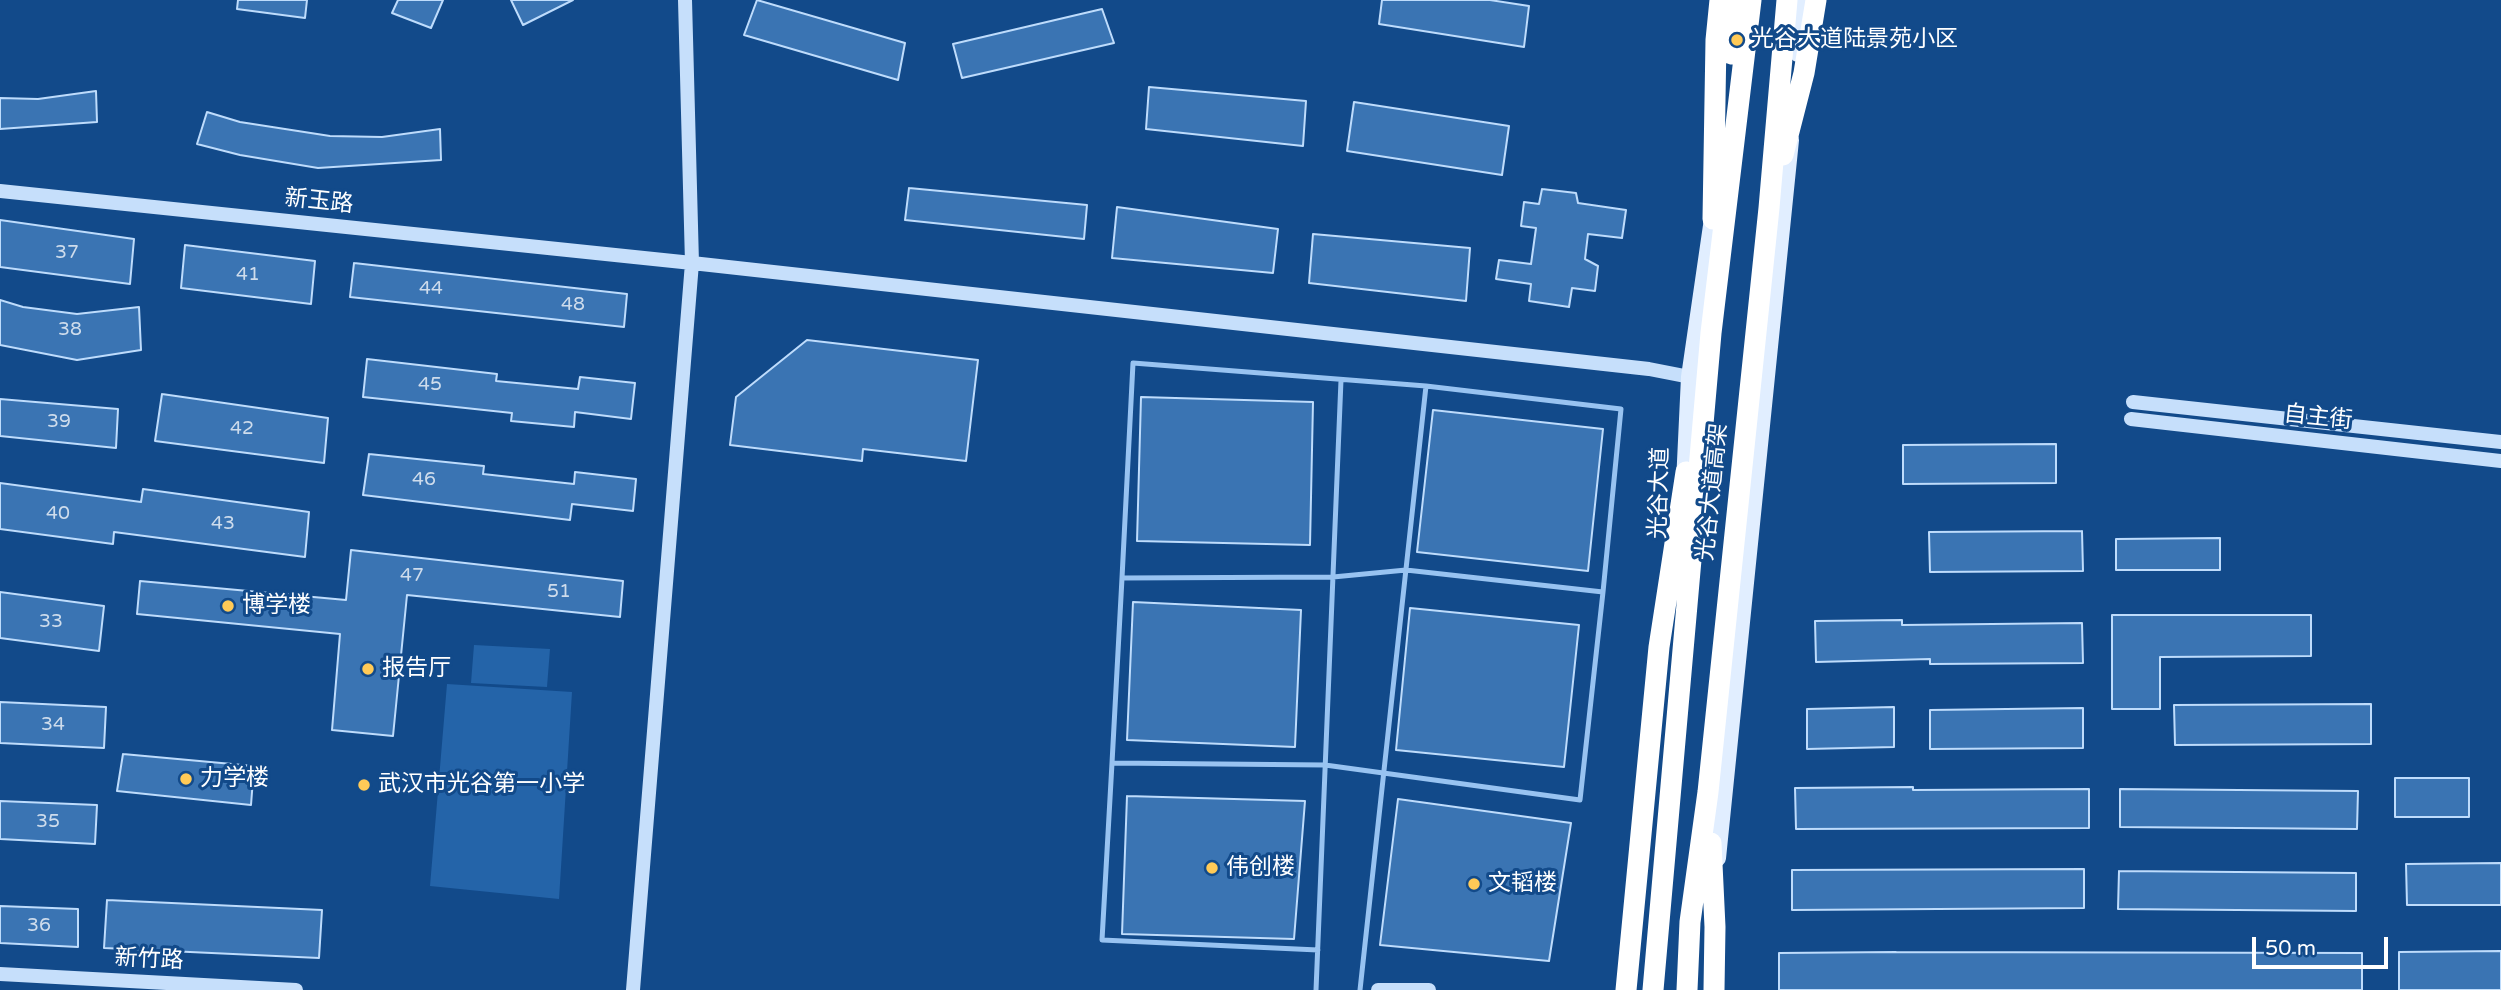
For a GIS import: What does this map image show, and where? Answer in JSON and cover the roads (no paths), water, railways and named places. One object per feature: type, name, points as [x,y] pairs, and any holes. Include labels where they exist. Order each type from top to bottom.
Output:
[{"type":"highway","points":[[1711,333],[1716,40],[1720,0]]},
{"type":"highway","points":[[1711,333],[1735,0]]},
{"type":"highway","name":"光谷大道高架","points":[[1653,990],[1711,333],[1751,0]]},
{"type":"highway","name":"光谷大道高架","points":[[1688,990],[1690,922],[1708,792],[1769,208],[1787,0]]},
{"type":"highway","points":[[1769,208],[1804,73],[1816,0]]},
{"type":"highway","points":[[1626,990],[1659,647],[1686,471]]},
{"type":"highway","points":[[1708,792],[1716,927],[1714,990]]},
{"type":"main road","name":"光谷大道","points":[[1644,990],[1680,616],[1690,377],[1741,0]]},
{"type":"main road","points":[[1703,990],[1803,0]]},
{"type":"street","points":[[633,990],[692,263],[685,0]]},
{"type":"street","name":"新玉路","points":[[0,191],[633,259],[692,263],[1648,369],[1690,377]]},
{"type":"street","name":"自主街","points":[[2133,401],[2501,442]]},
{"type":"street","name":"自主街","points":[[2131,419],[2501,461]]},
{"type":"street","name":"新竹路","points":[[0,974],[296,990]]},
{"type":"street","points":[[1378,990],[1429,990]]},
{"type":"lane","points":[[1112,763],[1325,765],[1580,800],[1621,409],[1426,386],[1133,363],[1102,940],[1318,950]]},
{"type":"lane","points":[[1316,990],[1341,380]]},
{"type":"lane","points":[[1360,990],[1426,386]]},
{"type":"lane","points":[[2131,419],[2133,401]]},
{"type":"lane","points":[[1122,578],[1333,577],[1406,570],[1603,592]]},
{"type":"place","name":"光谷大道陆景苑小区","points":[[1737,40]]},
{"type":"place","name":"博学楼","points":[[228,606]]},
{"type":"place","name":"报告厅","points":[[368,669]]},
{"type":"place","name":"力学楼","points":[[186,779]]},
{"type":"place","name":"武汉市光谷第一小学","points":[[364,785]]},
{"type":"place","name":"伟创楼","points":[[1212,868]]},
{"type":"place","name":"文韬楼","points":[[1474,884]]}]
